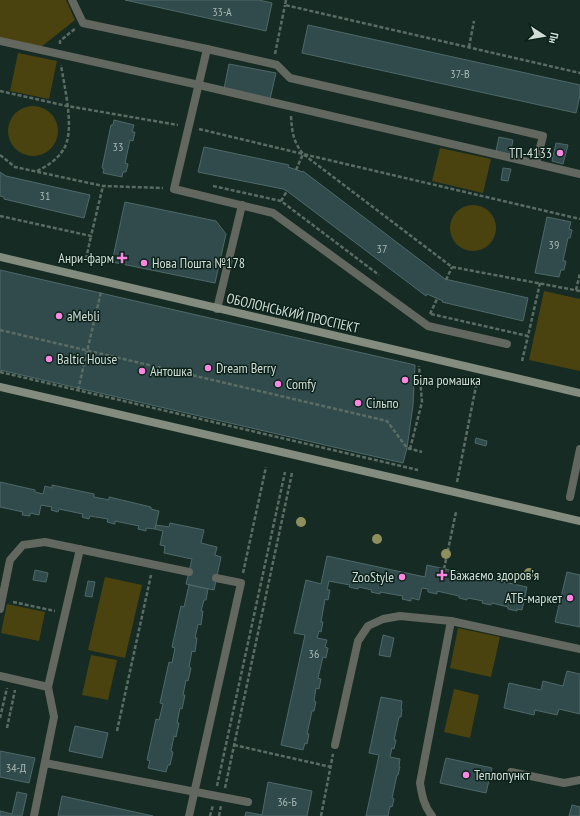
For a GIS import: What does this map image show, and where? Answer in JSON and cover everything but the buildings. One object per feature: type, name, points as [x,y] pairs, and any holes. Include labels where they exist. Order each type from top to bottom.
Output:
[{"type":"main road","name":"ОБОЛОНСЬКИЙ ПРОСПЕКТ","points":[[0,257],[580,393]]},
{"type":"main road","points":[[0,387],[580,521]]},
{"type":"lane","points":[[72,0],[83,23],[273,64],[277,65],[290,78],[543,136],[536,163]]},
{"type":"lane","points":[[0,41],[291,106],[580,174]]},
{"type":"lane","points":[[207,49],[174,189],[273,213],[428,326],[507,344]]},
{"type":"lane","points":[[218,309],[242,205]]},
{"type":"lane","points":[[570,496],[580,449]]},
{"type":"lane","points":[[0,609],[10,560],[23,545],[45,542],[189,572]]},
{"type":"lane","points":[[34,816],[54,717],[48,687],[80,549]]},
{"type":"lane","points":[[189,816],[241,583],[216,578]]},
{"type":"lane","points":[[335,745],[358,641],[368,626],[383,619],[400,616],[451,621],[580,649]]},
{"type":"lane","points":[[432,816],[425,806],[420,783],[451,621]]},
{"type":"lane","points":[[0,676],[48,687]]},
{"type":"lane","points":[[45,763],[248,802]]},
{"type":"lane","points":[[511,772],[564,783],[580,780]]},
{"type":"path","points":[[273,64],[286,0]]},
{"type":"path","points":[[285,5],[580,72]]},
{"type":"path","points":[[469,47],[474,21]]},
{"type":"path","points":[[0,91],[67,106],[189,126],[580,219]]},
{"type":"path","points":[[36,171],[56,159],[64,149],[68,136],[69,122],[67,106]]},
{"type":"path","points":[[291,106],[293,136],[298,147],[304,154],[452,267],[580,291]]},
{"type":"path","points":[[296,170],[304,154]]},
{"type":"path","points":[[0,155],[15,167],[103,186],[174,189]]},
{"type":"path","points":[[207,184],[281,201],[381,276]]},
{"type":"path","points":[[86,259],[103,186]]},
{"type":"path","points":[[281,201],[287,191]]},
{"type":"path","points":[[0,216],[92,236]]},
{"type":"path","points":[[446,280],[452,267]]},
{"type":"path","points":[[576,290],[580,273]]},
{"type":"path","points":[[522,361],[540,283]]},
{"type":"path","points":[[78,390],[101,293]]},
{"type":"path","points":[[430,314],[438,298]]},
{"type":"path","points":[[424,309],[430,314],[528,336]]},
{"type":"path","points":[[0,330],[388,421],[407,448],[422,452]]},
{"type":"path","points":[[410,449],[422,402],[418,361]]},
{"type":"path","points":[[0,372],[418,470]]},
{"type":"path","points":[[456,483],[477,381]]},
{"type":"path","points":[[241,583],[266,467]]},
{"type":"path","points":[[218,816],[219,796],[285,472]]},
{"type":"path","points":[[210,816],[219,796],[234,745],[292,473]]},
{"type":"path","points":[[444,569],[456,512]]},
{"type":"path","points":[[117,731],[154,565]]},
{"type":"path","points":[[2,600],[65,613]]},
{"type":"path","points":[[0,718],[9,678]]},
{"type":"path","points":[[7,728],[18,680]]},
{"type":"path","points":[[234,745],[331,767]]},
{"type":"path","points":[[321,816],[335,745]]},
{"type":"shaded area","points":[[0,0],[66,0],[75,20],[41,47],[0,38]]},
{"type":"shaded area","points":[[18,53],[57,61],[49,99],[10,91]]},
{"type":"shaded area","points":[[33,106],[43,108],[51,113],[56,121],[58,131],[56,141],[51,149],[43,154],[33,156],[23,154],[15,149],[10,141],[8,131],[10,121],[15,113],[23,108]]},
{"type":"shaded area","points":[[440,148],[491,159],[483,193],[432,181]]},
{"type":"shaded area","points":[[469,205],[477,205],[486,209],[492,215],[496,228],[492,241],[486,247],[477,251],[469,251],[460,247],[454,241],[450,232],[450,224],[454,215],[460,209]]},
{"type":"shaded area","points":[[544,291],[580,299],[580,371],[529,360]]},
{"type":"shaded area","points":[[105,577],[142,585],[125,658],[88,650]]},
{"type":"shaded area","points":[[7,604],[45,612],[39,641],[1,633]]},
{"type":"shaded area","points":[[458,628],[500,637],[491,677],[450,668]]},
{"type":"shaded area","points":[[91,655],[117,660],[108,700],[82,695]]},
{"type":"shaded area","points":[[454,689],[479,695],[470,738],[444,732]]},
{"type":"place","name":"ТП-4133","points":[[560,153]]},
{"type":"place","name":"Анри-фарм","points":[[122,258]]},
{"type":"place","name":"Нова Пошта №178","points":[[144,263]]},
{"type":"place","name":"aMebli","points":[[59,316]]},
{"type":"place","name":"Baltic House","points":[[49,359]]},
{"type":"place","name":"Dream Berry","points":[[208,368]]},
{"type":"place","name":"Антошка","points":[[142,371]]},
{"type":"place","name":"Біла ромашка","points":[[405,380]]},
{"type":"place","name":"Comfy","points":[[278,384]]},
{"type":"place","name":"Сільпо","points":[[358,403]]},
{"type":"place","name":"Бажаємо здоровʼя","points":[[442,575]]},
{"type":"place","name":"ZooStyle","points":[[402,577]]},
{"type":"place","name":"АТБ-маркет","points":[[570,598]]},
{"type":"place","name":"Теплопункт","points":[[466,775]]}]
